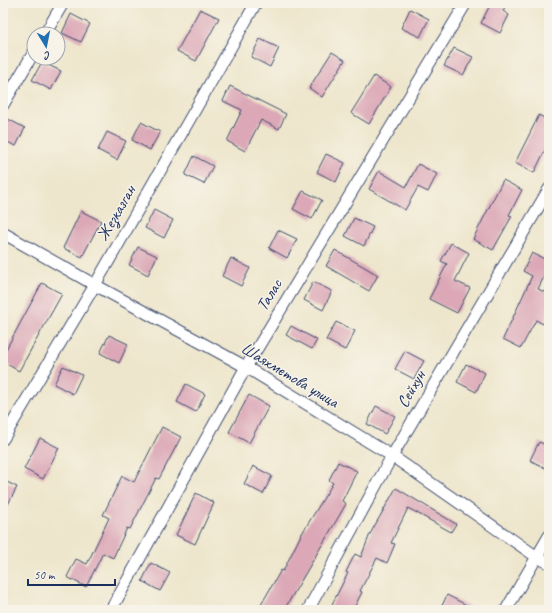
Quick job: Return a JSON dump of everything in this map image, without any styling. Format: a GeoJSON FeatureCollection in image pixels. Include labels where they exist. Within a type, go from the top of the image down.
{"type":"FeatureCollection","features":[{"type":"Feature","properties":{"kind":"street"},"geometry":{"type":"LineString","coordinates":[[50,26],[63,3]]}},
{"type":"Feature","properties":{"kind":"street","name":"Жезказган"},"geometry":{"type":"LineString","coordinates":[[3,439],[95,285],[256,3]]}},
{"type":"Feature","properties":{"kind":"street","name":"Талас"},"geometry":{"type":"LineString","coordinates":[[111,610],[246,367],[466,3]]}},
{"type":"Feature","properties":{"kind":"street"},"geometry":{"type":"LineString","coordinates":[[3,105],[26,66]]}},
{"type":"Feature","properties":{"kind":"street","name":"Сейхун"},"geometry":{"type":"LineString","coordinates":[[308,610],[392,456],[549,189]]}},
{"type":"Feature","properties":{"kind":"street","name":"Шаяхметова улица"},"geometry":{"type":"LineString","coordinates":[[3,233],[246,367],[392,456],[537,557],[549,563]]}},
{"type":"Feature","properties":{"kind":"street"},"geometry":{"type":"LineString","coordinates":[[506,610],[549,536]]}},
{"type":"Feature","properties":{"kind":"building"},"geometry":{"type":"Polygon","coordinates":[[[491,3],[507,3],[503,11],[509,15],[500,33],[481,23],[491,3]]]}},
{"type":"Feature","properties":{"kind":"building"},"geometry":{"type":"Polygon","coordinates":[[[200,9],[219,18],[196,61],[177,51],[200,9]]]}},
{"type":"Feature","properties":{"kind":"building"},"geometry":{"type":"Polygon","coordinates":[[[410,9],[429,19],[420,37],[401,28],[410,9]]]}},
{"type":"Feature","properties":{"kind":"building"},"geometry":{"type":"Polygon","coordinates":[[[71,14],[90,24],[81,42],[66,35],[65,26],[71,14]]]}},
{"type":"Feature","properties":{"kind":"building"},"geometry":{"type":"Polygon","coordinates":[[[260,39],[279,48],[270,67],[251,57],[260,39]]]}},
{"type":"Feature","properties":{"kind":"building"},"geometry":{"type":"Polygon","coordinates":[[[454,48],[473,57],[463,75],[444,66],[454,48]]]}},
{"type":"Feature","properties":{"kind":"building"},"geometry":{"type":"Polygon","coordinates":[[[332,52],[345,60],[322,97],[309,88],[332,52]]]}},
{"type":"Feature","properties":{"kind":"building"},"geometry":{"type":"Polygon","coordinates":[[[40,66],[50,66],[61,71],[51,90],[32,80],[40,66]]]}},
{"type":"Feature","properties":{"kind":"building"},"geometry":{"type":"Polygon","coordinates":[[[374,76],[391,87],[369,124],[351,113],[374,76]]]}},
{"type":"Feature","properties":{"kind":"building"},"geometry":{"type":"Polygon","coordinates":[[[230,86],[286,114],[279,129],[261,120],[245,151],[227,141],[242,110],[223,101],[230,86]]]}},
{"type":"Feature","properties":{"kind":"building"},"geometry":{"type":"Polygon","coordinates":[[[539,115],[549,121],[549,142],[534,173],[515,163],[539,115]]]}},
{"type":"Feature","properties":{"kind":"building"},"geometry":{"type":"Polygon","coordinates":[[[6,118],[25,128],[16,146],[3,140],[3,124],[6,118]]]}},
{"type":"Feature","properties":{"kind":"building"},"geometry":{"type":"Polygon","coordinates":[[[141,122],[160,132],[150,150],[132,140],[141,122]]]}},
{"type":"Feature","properties":{"kind":"building"},"geometry":{"type":"Polygon","coordinates":[[[107,132],[126,141],[117,160],[98,150],[107,132]]]}},
{"type":"Feature","properties":{"kind":"building"},"geometry":{"type":"Polygon","coordinates":[[[326,154],[345,163],[336,182],[317,172],[326,154]]]}},
{"type":"Feature","properties":{"kind":"building"},"geometry":{"type":"Polygon","coordinates":[[[194,156],[213,166],[204,184],[185,175],[194,156]]]}},
{"type":"Feature","properties":{"kind":"building"},"geometry":{"type":"Polygon","coordinates":[[[418,164],[437,174],[428,192],[418,187],[405,210],[369,189],[379,171],[406,187],[418,164]]]}},
{"type":"Feature","properties":{"kind":"building"},"geometry":{"type":"Polygon","coordinates":[[[503,180],[522,190],[509,215],[512,216],[493,250],[473,239],[503,180]]]}},
{"type":"Feature","properties":{"kind":"building"},"geometry":{"type":"Polygon","coordinates":[[[303,191],[322,200],[312,219],[293,209],[303,191]]]}},
{"type":"Feature","properties":{"kind":"building"},"geometry":{"type":"Polygon","coordinates":[[[154,210],[173,220],[164,238],[145,228],[154,210]]]}},
{"type":"Feature","properties":{"kind":"building"},"geometry":{"type":"Polygon","coordinates":[[[81,211],[101,221],[82,257],[63,248],[81,211]]]}},
{"type":"Feature","properties":{"kind":"building"},"geometry":{"type":"Polygon","coordinates":[[[354,218],[373,227],[364,246],[345,236],[354,218]]]}},
{"type":"Feature","properties":{"kind":"building"},"geometry":{"type":"Polygon","coordinates":[[[278,230],[297,239],[287,258],[269,248],[278,230]]]}},
{"type":"Feature","properties":{"kind":"building"},"geometry":{"type":"Polygon","coordinates":[[[451,243],[469,253],[455,281],[470,288],[457,313],[429,299],[447,264],[441,261],[451,243]]]}},
{"type":"Feature","properties":{"kind":"building"},"geometry":{"type":"Polygon","coordinates":[[[138,247],[157,256],[148,275],[129,265],[138,247]]]}},
{"type":"Feature","properties":{"kind":"building"},"geometry":{"type":"Polygon","coordinates":[[[335,250],[378,275],[369,291],[326,266],[335,250]]]}},
{"type":"Feature","properties":{"kind":"building"},"geometry":{"type":"Polygon","coordinates":[[[532,253],[549,261],[549,266],[538,289],[549,294],[549,312],[543,324],[536,320],[521,348],[503,339],[532,276],[523,271],[532,253]]]}},
{"type":"Feature","properties":{"kind":"building"},"geometry":{"type":"Polygon","coordinates":[[[231,258],[250,268],[241,286],[222,276],[231,258]]]}},
{"type":"Feature","properties":{"kind":"building"},"geometry":{"type":"Polygon","coordinates":[[[313,282],[332,291],[323,310],[304,300],[313,282]]]}},
{"type":"Feature","properties":{"kind":"building"},"geometry":{"type":"Polygon","coordinates":[[[42,283],[62,294],[19,371],[3,362],[3,355],[42,283]]]}},
{"type":"Feature","properties":{"kind":"building"},"geometry":{"type":"Polygon","coordinates":[[[336,322],[355,331],[345,350],[326,340],[336,322]]]}},
{"type":"Feature","properties":{"kind":"building"},"geometry":{"type":"Polygon","coordinates":[[[291,326],[317,340],[312,349],[286,335],[291,326]]]}},
{"type":"Feature","properties":{"kind":"building"},"geometry":{"type":"Polygon","coordinates":[[[109,335],[128,344],[119,363],[100,353],[109,335]]]}},
{"type":"Feature","properties":{"kind":"building"},"geometry":{"type":"Polygon","coordinates":[[[405,351],[424,361],[414,379],[395,369],[405,351]]]}},
{"type":"Feature","properties":{"kind":"building"},"geometry":{"type":"Polygon","coordinates":[[[466,364],[485,373],[476,392],[457,382],[466,364]]]}},
{"type":"Feature","properties":{"kind":"building"},"geometry":{"type":"Polygon","coordinates":[[[63,366],[82,375],[73,394],[54,384],[63,366]]]}},
{"type":"Feature","properties":{"kind":"building"},"geometry":{"type":"Polygon","coordinates":[[[186,384],[205,394],[196,412],[177,402],[186,384]]]}},
{"type":"Feature","properties":{"kind":"building"},"geometry":{"type":"Polygon","coordinates":[[[249,395],[269,406],[249,443],[229,432],[249,395]]]}},
{"type":"Feature","properties":{"kind":"building"},"geometry":{"type":"Polygon","coordinates":[[[376,406],[395,416],[385,434],[367,424],[376,406]]]}},
{"type":"Feature","properties":{"kind":"building"},"geometry":{"type":"Polygon","coordinates":[[[162,427],[181,437],[159,479],[156,478],[130,529],[127,528],[113,558],[103,553],[86,587],[67,577],[76,559],[87,564],[109,518],[103,515],[122,476],[134,482],[162,427]]]}},
{"type":"Feature","properties":{"kind":"building"},"geometry":{"type":"Polygon","coordinates":[[[40,438],[59,448],[43,479],[24,469],[40,438]]]}},
{"type":"Feature","properties":{"kind":"building"},"geometry":{"type":"Polygon","coordinates":[[[539,442],[549,446],[549,470],[530,460],[539,442]]]}},
{"type":"Feature","properties":{"kind":"building"},"geometry":{"type":"Polygon","coordinates":[[[338,462],[357,471],[342,501],[346,504],[284,610],[258,610],[281,570],[283,571],[301,535],[333,483],[329,480],[338,462]]]}},
{"type":"Feature","properties":{"kind":"building"},"geometry":{"type":"Polygon","coordinates":[[[253,466],[272,476],[263,494],[244,484],[253,466]]]}},
{"type":"Feature","properties":{"kind":"building"},"geometry":{"type":"Polygon","coordinates":[[[3,480],[17,487],[3,514],[3,480]]]}},
{"type":"Feature","properties":{"kind":"building"},"geometry":{"type":"Polygon","coordinates":[[[396,488],[456,524],[451,532],[408,508],[391,543],[395,544],[387,563],[377,558],[360,591],[362,592],[353,610],[329,610],[348,573],[346,572],[355,554],[361,557],[370,534],[396,488]]]}},
{"type":"Feature","properties":{"kind":"building"},"geometry":{"type":"Polygon","coordinates":[[[196,493],[214,503],[195,544],[176,535],[196,493]]]}},
{"type":"Feature","properties":{"kind":"building"},"geometry":{"type":"Polygon","coordinates":[[[151,563],[170,573],[160,591],[142,581],[151,563]]]}},
{"type":"Feature","properties":{"kind":"building"},"geometry":{"type":"Polygon","coordinates":[[[447,595],[476,610],[440,610],[447,595]]]}}]}
